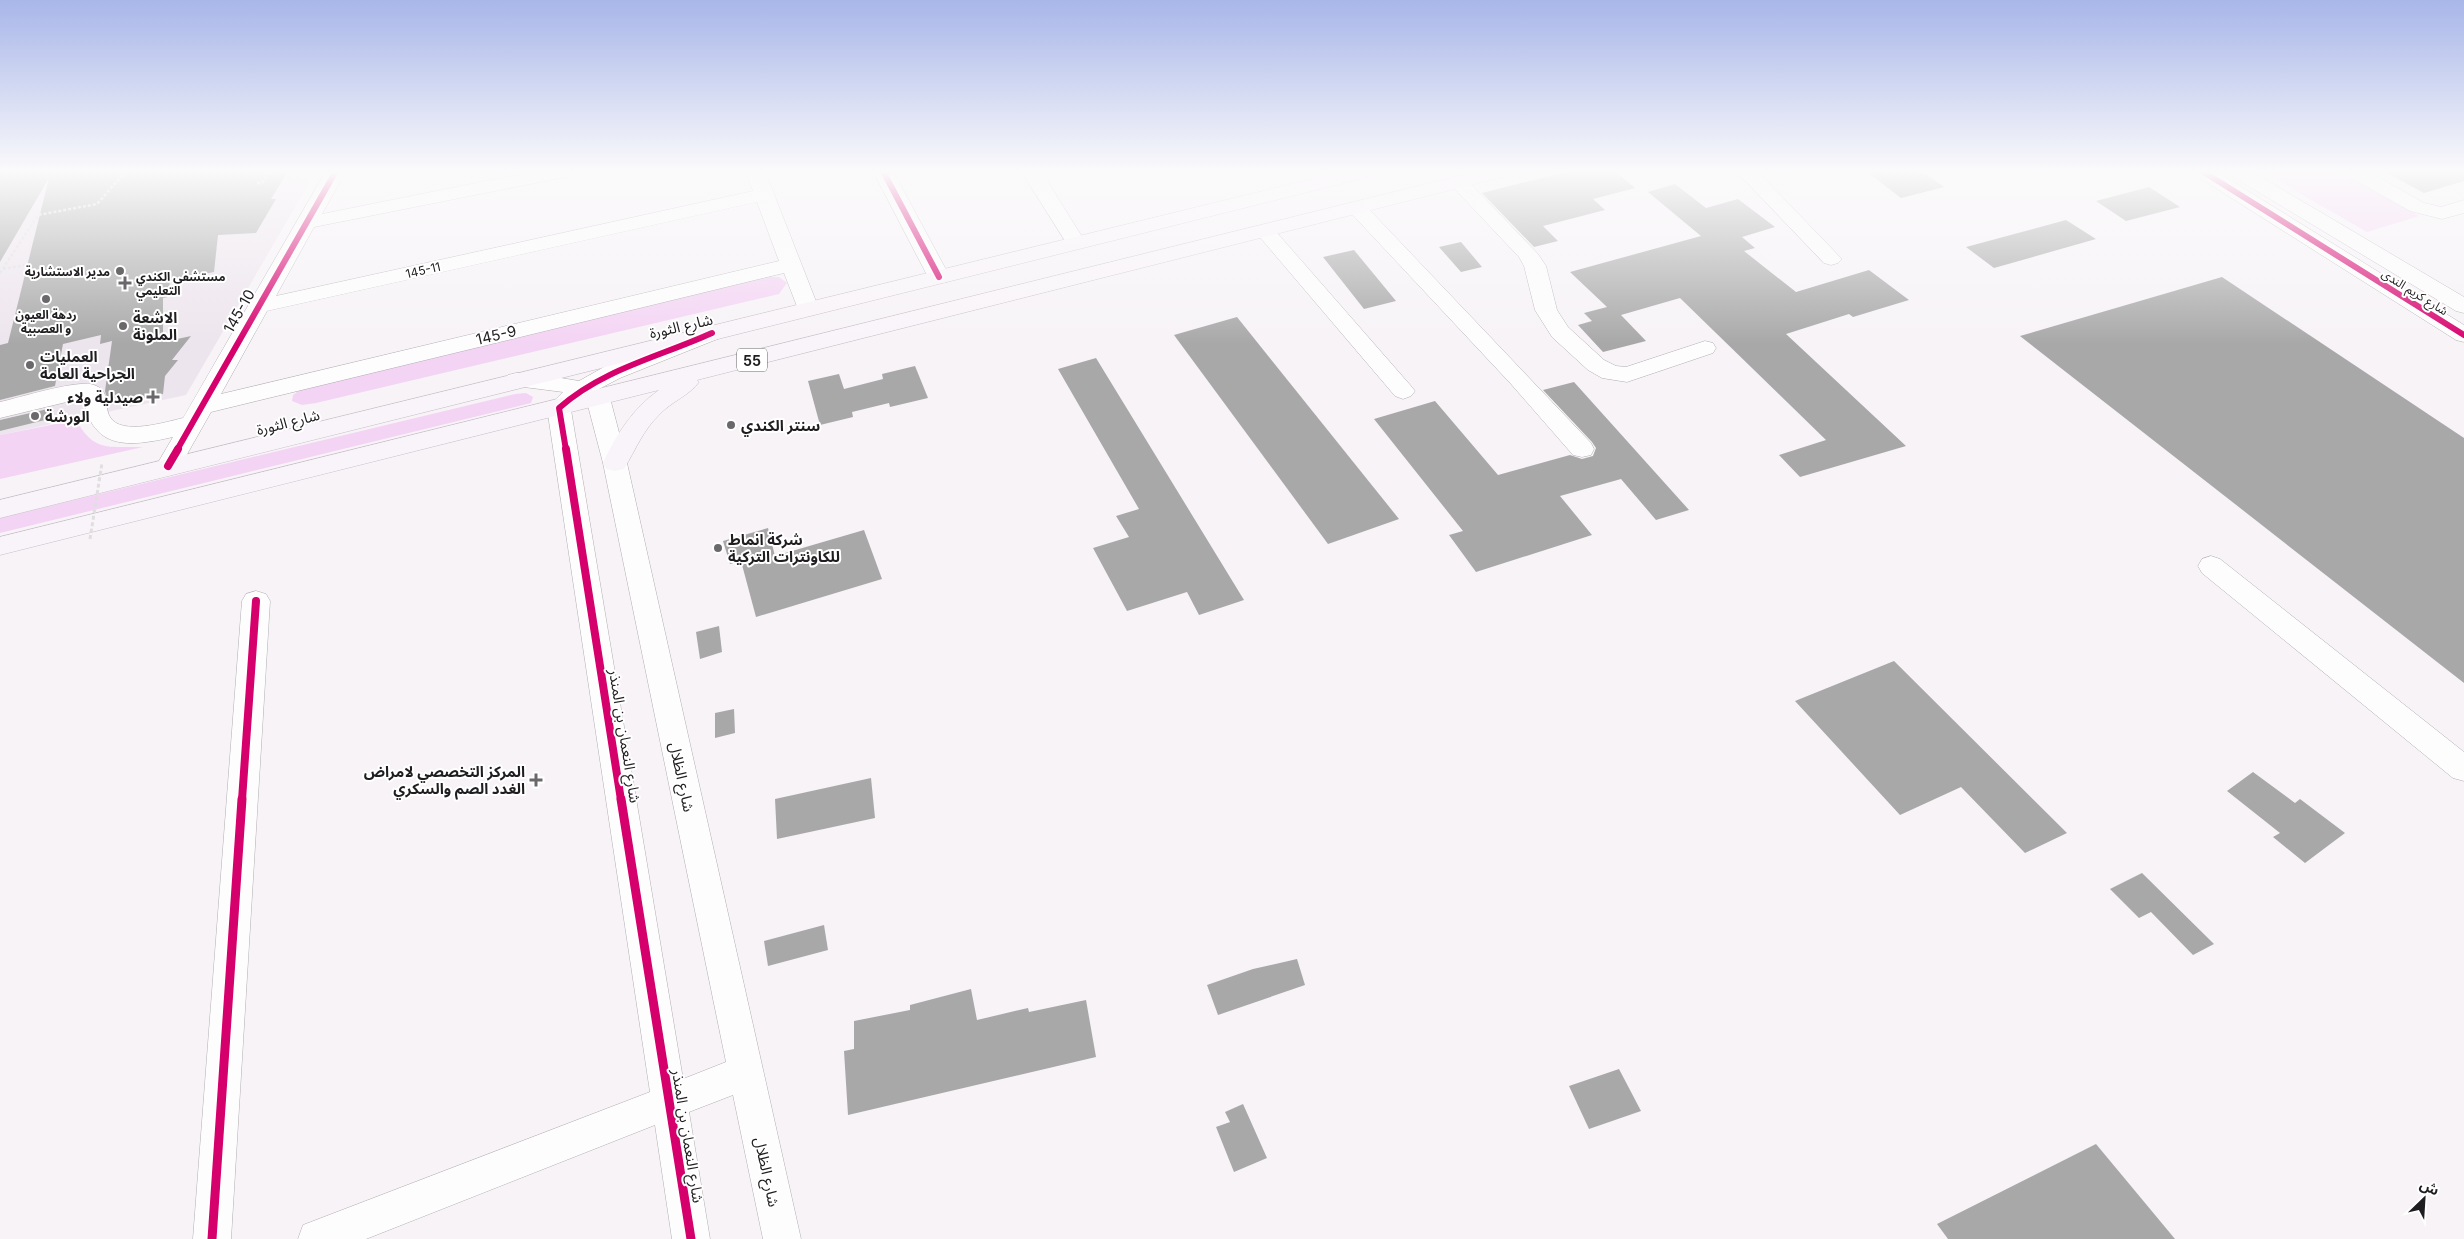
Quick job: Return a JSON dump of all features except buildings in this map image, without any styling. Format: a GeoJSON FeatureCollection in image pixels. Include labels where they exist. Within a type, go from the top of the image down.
{"type":"FeatureCollection","features":[{"type":"Feature","properties":{"kind":"main road","name":"شارع الثورة"},"geometry":{"type":"LineString","coordinates":[[0,509],[1134,229]]}},
{"type":"Feature","properties":{"kind":"main road","name":"55"},"geometry":{"type":"LineString","coordinates":[[0,546],[579,398],[707,371],[1274,229]]}},
{"type":"Feature","properties":{"kind":"main road"},"geometry":{"type":"LineString","coordinates":[[615,463],[627,436],[647,411],[675,389],[707,371]]}},
{"type":"Feature","properties":{"kind":"street","name":"145-10"},"geometry":{"type":"LineString","coordinates":[[168,466],[303,229]]}},
{"type":"Feature","properties":{"kind":"street","name":"145-11"},"geometry":{"type":"LineString","coordinates":[[257,307],[608,229]]}},
{"type":"Feature","properties":{"kind":"street"},"geometry":{"type":"LineString","coordinates":[[777,229],[808,310]]}},
{"type":"Feature","properties":{"kind":"street"},"geometry":{"type":"LineString","coordinates":[[914,229],[939,277]]}},
{"type":"Feature","properties":{"kind":"street"},"geometry":{"type":"LineString","coordinates":[[1067,229],[1076,243]]}},
{"type":"Feature","properties":{"kind":"street"},"geometry":{"type":"LineString","coordinates":[[1376,229],[1519,379],[1582,449]]}},
{"type":"Feature","properties":{"kind":"street"},"geometry":{"type":"LineString","coordinates":[[1504,229],[1528,254],[1535,266],[1546,310],[1560,332],[1596,365],[1610,373],[1627,375],[1705,348]]}},
{"type":"Feature","properties":{"kind":"street"},"geometry":{"type":"LineString","coordinates":[[1801,229],[1830,259]]}},
{"type":"Feature","properties":{"kind":"street","name":"شارع كريم الندى"},"geometry":{"type":"LineString","coordinates":[[2294,229],[2464,335]]}},
{"type":"Feature","properties":{"kind":"street","name":"شارع كريم الندى"},"geometry":{"type":"LineString","coordinates":[[2334,229],[2464,306]]}},
{"type":"Feature","properties":{"kind":"street"},"geometry":{"type":"LineString","coordinates":[[1265,231],[1403,391]]}},
{"type":"Feature","properties":{"kind":"street","name":"145-9"},"geometry":{"type":"LineString","coordinates":[[0,410],[85,390],[94,394],[98,416],[103,424],[122,433],[137,436],[197,415],[791,265]]}},
{"type":"Feature","properties":{"kind":"street"},"geometry":{"type":"LineString","coordinates":[[516,380],[553,381],[579,398],[612,371],[684,347],[712,333]]}},
{"type":"Feature","properties":{"kind":"street","name":"شارع الظلال"},"geometry":{"type":"LineString","coordinates":[[579,398],[615,463],[782,1239]]}},
{"type":"Feature","properties":{"kind":"street","name":"شارع النعمان بن المنذر"},"geometry":{"type":"LineString","coordinates":[[579,398],[668,1101],[691,1239]]}},
{"type":"Feature","properties":{"kind":"street"},"geometry":{"type":"LineString","coordinates":[[2211,566],[2464,769]]}},
{"type":"Feature","properties":{"kind":"street"},"geometry":{"type":"LineString","coordinates":[[212,1239],[256,601]]}},
{"type":"Feature","properties":{"kind":"street"},"geometry":{"type":"LineString","coordinates":[[317,1239],[746,1072]]}},
{"type":"Feature","properties":{"kind":"path"},"geometry":{"type":"LineString","coordinates":[[0,273],[29,229]]}},
{"type":"Feature","properties":{"kind":"path"},"geometry":{"type":"LineString","coordinates":[[3,269],[32,264]]}},
{"type":"Feature","properties":{"kind":"path"},"geometry":{"type":"LineString","coordinates":[[90,539],[102,463]]}},
{"type":"Feature","properties":{"kind":"shaded area","name":"مستشفى الكندي التعليمي"},"geometry":{"type":"Polygon","coordinates":[[[0,229],[282,229],[186,395],[0,435],[0,229]]]}},
{"type":"Feature","properties":{"kind":"shaded area"},"geometry":{"type":"Polygon","coordinates":[[[2361,229],[2377,229],[2367,232],[2361,229]]]}},
{"type":"Feature","properties":{"kind":"shaded area"},"geometry":{"type":"Polygon","coordinates":[[[770,277],[779,277],[787,283],[779,294],[316,403],[302,405],[292,401],[293,395],[305,386],[770,277]]]}},
{"type":"Feature","properties":{"kind":"shaded area"},"geometry":{"type":"Polygon","coordinates":[[[526,393],[533,397],[531,403],[0,533],[0,518],[515,394],[526,393]]]}},
{"type":"Feature","properties":{"kind":"shaded area"},"geometry":{"type":"Polygon","coordinates":[[[76,420],[83,431],[96,443],[111,447],[143,447],[0,479],[0,435],[76,420]]]}},
{"type":"Feature","properties":{"kind":"cycle path"},"geometry":{"type":"LineString","coordinates":[[168,466],[303,229]]}},
{"type":"Feature","properties":{"kind":"cycle path"},"geometry":{"type":"LineString","coordinates":[[914,229],[939,277]]}},
{"type":"Feature","properties":{"kind":"cycle path"},"geometry":{"type":"LineString","coordinates":[[2294,229],[2464,335]]}},
{"type":"Feature","properties":{"kind":"cycle path"},"geometry":{"type":"LineString","coordinates":[[691,1239],[559,408],[593,382],[632,364],[712,333]]}},
{"type":"Feature","properties":{"kind":"cycle path"},"geometry":{"type":"LineString","coordinates":[[212,1239],[256,601]]}},
{"type":"Feature","properties":{"kind":"place","name":"مدير الاستشارية"},"geometry":{"type":"Point","coordinates":[120,271]}},
{"type":"Feature","properties":{"kind":"place","name":"مستشفى الكندي التعليمي"},"geometry":{"type":"Point","coordinates":[125,283]}},
{"type":"Feature","properties":{"kind":"place","name":"ردهة العيون و العصبية"},"geometry":{"type":"Point","coordinates":[46,299]}},
{"type":"Feature","properties":{"kind":"place","name":"الاشعة الملونة"},"geometry":{"type":"Point","coordinates":[123,326]}},
{"type":"Feature","properties":{"kind":"place","name":"العمليات الجراحية العامة"},"geometry":{"type":"Point","coordinates":[30,365]}},
{"type":"Feature","properties":{"kind":"place","name":"صيدلية ولاء"},"geometry":{"type":"Point","coordinates":[153,397]}},
{"type":"Feature","properties":{"kind":"place","name":"الورشة"},"geometry":{"type":"Point","coordinates":[35,416]}},
{"type":"Feature","properties":{"kind":"place","name":"سنتر الكندي"},"geometry":{"type":"Point","coordinates":[731,425]}},
{"type":"Feature","properties":{"kind":"place","name":"شركة انماط للكاونترات التركية"},"geometry":{"type":"Point","coordinates":[718,548]}},
{"type":"Feature","properties":{"kind":"place","name":"المركز التخصصي لامراض الغدد الصم والسكري"},"geometry":{"type":"Point","coordinates":[536,780]}}]}
